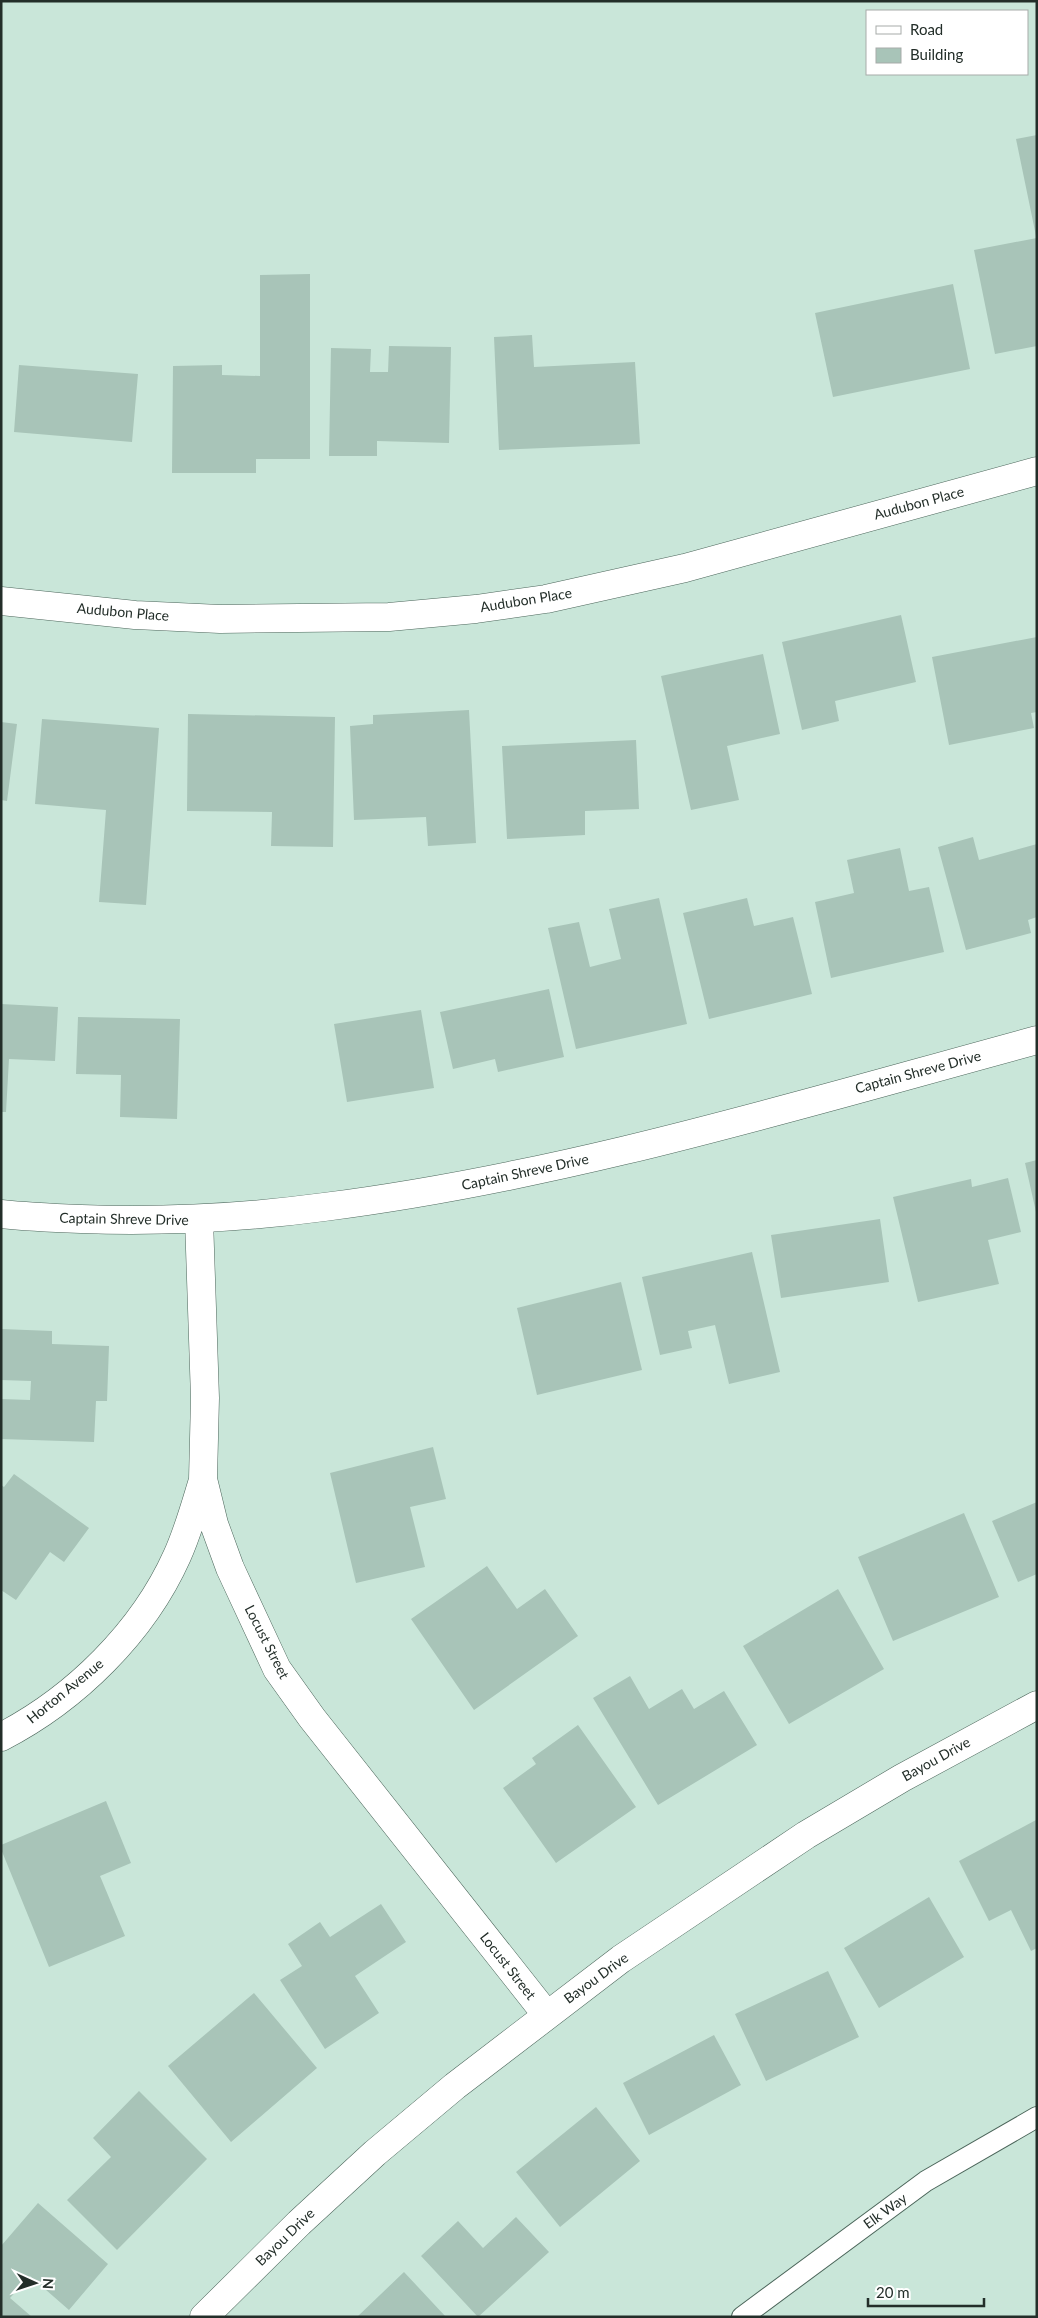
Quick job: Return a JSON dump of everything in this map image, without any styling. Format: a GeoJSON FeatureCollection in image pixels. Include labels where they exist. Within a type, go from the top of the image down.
{"type":"FeatureCollection","features":[{"type":"Feature","properties":{"kind":"street","name":"Audubon Place"},"geometry":{"type":"LineString","coordinates":[[1,601],[135,615],[220,619],[389,617],[476,609],[546,599],[685,568],[1037,471]]}},
{"type":"Feature","properties":{"kind":"street","name":"Captain Shreve Drive"},"geometry":{"type":"LineString","coordinates":[[1,1214],[108,1220],[248,1217],[348,1204],[482,1183],[668,1140],[1037,1040]]}},
{"type":"Feature","properties":{"kind":"street","name":"Locust Street"},"geometry":{"type":"LineString","coordinates":[[199,1219],[205,1398],[203,1479],[214,1524],[230,1568],[277,1669],[312,1718],[546,2014]]}},
{"type":"Feature","properties":{"kind":"street","name":"Horton Avenue"},"geometry":{"type":"LineString","coordinates":[[1,1737],[48,1708],[79,1683],[110,1655],[138,1620],[159,1590],[176,1557],[190,1523],[203,1479]]}},
{"type":"Feature","properties":{"kind":"street","name":"Bayou Drive"},"geometry":{"type":"LineString","coordinates":[[204,2317],[299,2223],[375,2153],[546,2014],[621,1959],[806,1835],[902,1778],[1037,1705]]}},
{"type":"Feature","properties":{"kind":"lane","name":"Elk Way"},"geometry":{"type":"LineString","coordinates":[[742,2317],[926,2181],[1037,2117]]}},
{"type":"Feature","properties":{"kind":"building"},"geometry":{"type":"Polygon","coordinates":[[[1037,135],[1037,235],[1036,236],[1016,139],[1037,135]]]}},
{"type":"Feature","properties":{"kind":"building"},"geometry":{"type":"Polygon","coordinates":[[[1037,238],[1037,346],[995,354],[974,250],[1037,238]]]}},
{"type":"Feature","properties":{"kind":"building"},"geometry":{"type":"Polygon","coordinates":[[[310,274],[310,459],[256,459],[256,473],[172,473],[173,366],[222,365],[222,375],[260,376],[260,275],[310,274]]]}},
{"type":"Feature","properties":{"kind":"building"},"geometry":{"type":"Polygon","coordinates":[[[953,284],[970,369],[833,397],[815,313],[953,284]]]}},
{"type":"Feature","properties":{"kind":"building"},"geometry":{"type":"Polygon","coordinates":[[[532,335],[534,367],[635,362],[640,444],[499,450],[494,337],[532,335]]]}},
{"type":"Feature","properties":{"kind":"building"},"geometry":{"type":"Polygon","coordinates":[[[389,346],[451,347],[449,443],[377,441],[377,456],[329,456],[331,348],[371,349],[370,372],[388,372],[389,346]]]}},
{"type":"Feature","properties":{"kind":"building"},"geometry":{"type":"Polygon","coordinates":[[[19,365],[138,374],[132,442],[14,432],[19,365]]]}},
{"type":"Feature","properties":{"kind":"building"},"geometry":{"type":"Polygon","coordinates":[[[901,615],[916,682],[835,701],[839,721],[802,730],[782,642],[901,615]]]}},
{"type":"Feature","properties":{"kind":"building"},"geometry":{"type":"Polygon","coordinates":[[[1037,637],[1037,712],[1031,713],[1034,728],[949,745],[932,657],[1037,637]]]}},
{"type":"Feature","properties":{"kind":"building"},"geometry":{"type":"Polygon","coordinates":[[[763,654],[780,734],[727,746],[739,800],[691,810],[661,676],[763,654]]]}},
{"type":"Feature","properties":{"kind":"building"},"geometry":{"type":"Polygon","coordinates":[[[469,710],[476,843],[428,846],[426,817],[354,820],[350,726],[373,724],[373,715],[469,710]]]}},
{"type":"Feature","properties":{"kind":"building"},"geometry":{"type":"Polygon","coordinates":[[[188,714],[335,717],[333,847],[271,846],[272,812],[187,811],[188,714]]]}},
{"type":"Feature","properties":{"kind":"building"},"geometry":{"type":"Polygon","coordinates":[[[42,719],[159,728],[146,905],[99,902],[106,810],[35,804],[42,719]]]}},
{"type":"Feature","properties":{"kind":"building"},"geometry":{"type":"Polygon","coordinates":[[[1,722],[17,724],[7,801],[1,800],[1,722]]]}},
{"type":"Feature","properties":{"kind":"building"},"geometry":{"type":"Polygon","coordinates":[[[636,740],[639,809],[585,811],[585,835],[507,839],[502,746],[636,740]]]}},
{"type":"Feature","properties":{"kind":"building"},"geometry":{"type":"Polygon","coordinates":[[[973,837],[979,860],[1037,844],[1037,917],[1028,920],[1031,933],[966,950],[938,847],[973,837]]]}},
{"type":"Feature","properties":{"kind":"building"},"geometry":{"type":"Polygon","coordinates":[[[900,848],[909,891],[929,887],[944,952],[831,978],[815,902],[854,893],[847,860],[900,848]]]}},
{"type":"Feature","properties":{"kind":"building"},"geometry":{"type":"Polygon","coordinates":[[[659,898],[687,1024],[576,1049],[548,928],[579,922],[590,967],[621,959],[609,909],[659,898]]]}},
{"type":"Feature","properties":{"kind":"building"},"geometry":{"type":"Polygon","coordinates":[[[747,898],[754,926],[793,917],[812,994],[709,1019],[683,913],[747,898]]]}},
{"type":"Feature","properties":{"kind":"building"},"geometry":{"type":"Polygon","coordinates":[[[549,989],[564,1057],[498,1072],[495,1059],[453,1069],[440,1012],[549,989]]]}},
{"type":"Feature","properties":{"kind":"building"},"geometry":{"type":"Polygon","coordinates":[[[1,1004],[58,1007],[55,1061],[9,1059],[6,1112],[1,1112],[1,1004]]]}},
{"type":"Feature","properties":{"kind":"building"},"geometry":{"type":"Polygon","coordinates":[[[421,1010],[434,1088],[347,1102],[334,1024],[421,1010]]]}},
{"type":"Feature","properties":{"kind":"building"},"geometry":{"type":"Polygon","coordinates":[[[78,1017],[180,1019],[177,1119],[120,1117],[121,1075],[76,1074],[78,1017]]]}},
{"type":"Feature","properties":{"kind":"building"},"geometry":{"type":"Polygon","coordinates":[[[1037,1160],[1037,1212],[1036,1212],[1025,1163],[1037,1160]]]}},
{"type":"Feature","properties":{"kind":"building"},"geometry":{"type":"Polygon","coordinates":[[[1008,1178],[1021,1232],[988,1240],[999,1284],[918,1302],[893,1197],[971,1179],[972,1187],[1008,1178]]]}},
{"type":"Feature","properties":{"kind":"building"},"geometry":{"type":"Polygon","coordinates":[[[880,1219],[889,1282],[781,1298],[771,1235],[880,1219]]]}},
{"type":"Feature","properties":{"kind":"building"},"geometry":{"type":"Polygon","coordinates":[[[752,1252],[780,1372],[729,1384],[715,1325],[688,1331],[692,1348],[660,1355],[642,1277],[752,1252]]]}},
{"type":"Feature","properties":{"kind":"building"},"geometry":{"type":"Polygon","coordinates":[[[621,1282],[642,1370],[537,1395],[517,1308],[621,1282]]]}},
{"type":"Feature","properties":{"kind":"building"},"geometry":{"type":"Polygon","coordinates":[[[1,1329],[52,1331],[52,1344],[109,1346],[107,1401],[96,1401],[94,1442],[1,1439],[1,1399],[30,1400],[31,1381],[1,1380],[1,1329]]]}},
{"type":"Feature","properties":{"kind":"building"},"geometry":{"type":"Polygon","coordinates":[[[433,1447],[446,1499],[410,1507],[425,1567],[356,1583],[330,1473],[433,1447]]]}},
{"type":"Feature","properties":{"kind":"building"},"geometry":{"type":"Polygon","coordinates":[[[14,1474],[89,1528],[64,1562],[50,1552],[16,1600],[1,1590],[1,1485],[4,1487],[14,1474]]]}},
{"type":"Feature","properties":{"kind":"building"},"geometry":{"type":"Polygon","coordinates":[[[1037,1502],[1037,1574],[1018,1582],[992,1521],[1037,1502]]]}},
{"type":"Feature","properties":{"kind":"building"},"geometry":{"type":"Polygon","coordinates":[[[964,1513],[999,1597],[893,1641],[858,1557],[964,1513]]]}},
{"type":"Feature","properties":{"kind":"building"},"geometry":{"type":"Polygon","coordinates":[[[487,1566],[517,1609],[545,1589],[578,1636],[474,1710],[411,1619],[487,1566]]]}},
{"type":"Feature","properties":{"kind":"building"},"geometry":{"type":"Polygon","coordinates":[[[838,1589],[884,1669],[789,1724],[743,1646],[838,1589]]]}},
{"type":"Feature","properties":{"kind":"building"},"geometry":{"type":"Polygon","coordinates":[[[630,1676],[649,1709],[682,1689],[694,1709],[724,1691],[757,1745],[658,1805],[593,1698],[630,1676]]]}},
{"type":"Feature","properties":{"kind":"building"},"geometry":{"type":"Polygon","coordinates":[[[578,1725],[636,1807],[556,1863],[503,1788],[536,1764],[532,1758],[578,1725]]]}},
{"type":"Feature","properties":{"kind":"building"},"geometry":{"type":"Polygon","coordinates":[[[106,1801],[131,1863],[100,1876],[125,1936],[49,1967],[1,1845],[106,1801]]]}},
{"type":"Feature","properties":{"kind":"building"},"geometry":{"type":"Polygon","coordinates":[[[1036,1820],[1037,1948],[1031,1951],[1011,1910],[989,1921],[959,1861],[1036,1820]]]}},
{"type":"Feature","properties":{"kind":"building"},"geometry":{"type":"Polygon","coordinates":[[[929,1897],[964,1957],[879,2008],[844,1948],[929,1897]]]}},
{"type":"Feature","properties":{"kind":"building"},"geometry":{"type":"Polygon","coordinates":[[[381,1904],[406,1942],[355,1976],[379,2013],[325,2049],[280,1980],[302,1966],[288,1944],[320,1922],[330,1937],[381,1904]]]}},
{"type":"Feature","properties":{"kind":"building"},"geometry":{"type":"Polygon","coordinates":[[[828,1971],[859,2037],[766,2081],[735,2014],[828,1971]]]}},
{"type":"Feature","properties":{"kind":"building"},"geometry":{"type":"Polygon","coordinates":[[[254,1993],[317,2068],[231,2142],[168,2066],[254,1993]]]}},
{"type":"Feature","properties":{"kind":"building"},"geometry":{"type":"Polygon","coordinates":[[[714,2035],[741,2085],[649,2135],[623,2083],[714,2035]]]}},
{"type":"Feature","properties":{"kind":"building"},"geometry":{"type":"Polygon","coordinates":[[[139,2091],[207,2159],[117,2250],[67,2200],[111,2157],[93,2138],[139,2091]]]}},
{"type":"Feature","properties":{"kind":"building"},"geometry":{"type":"Polygon","coordinates":[[[596,2107],[640,2161],[560,2227],[516,2172],[596,2107]]]}},
{"type":"Feature","properties":{"kind":"building"},"geometry":{"type":"Polygon","coordinates":[[[38,2203],[108,2264],[69,2310],[30,2276],[10,2298],[32,2317],[1,2317],[1,2246],[38,2203]]]}},
{"type":"Feature","properties":{"kind":"building"},"geometry":{"type":"Polygon","coordinates":[[[516,2217],[549,2252],[478,2317],[421,2256],[458,2221],[483,2248],[516,2217]]]}},
{"type":"Feature","properties":{"kind":"building"},"geometry":{"type":"Polygon","coordinates":[[[404,2272],[446,2317],[357,2317],[404,2272]]]}}]}
